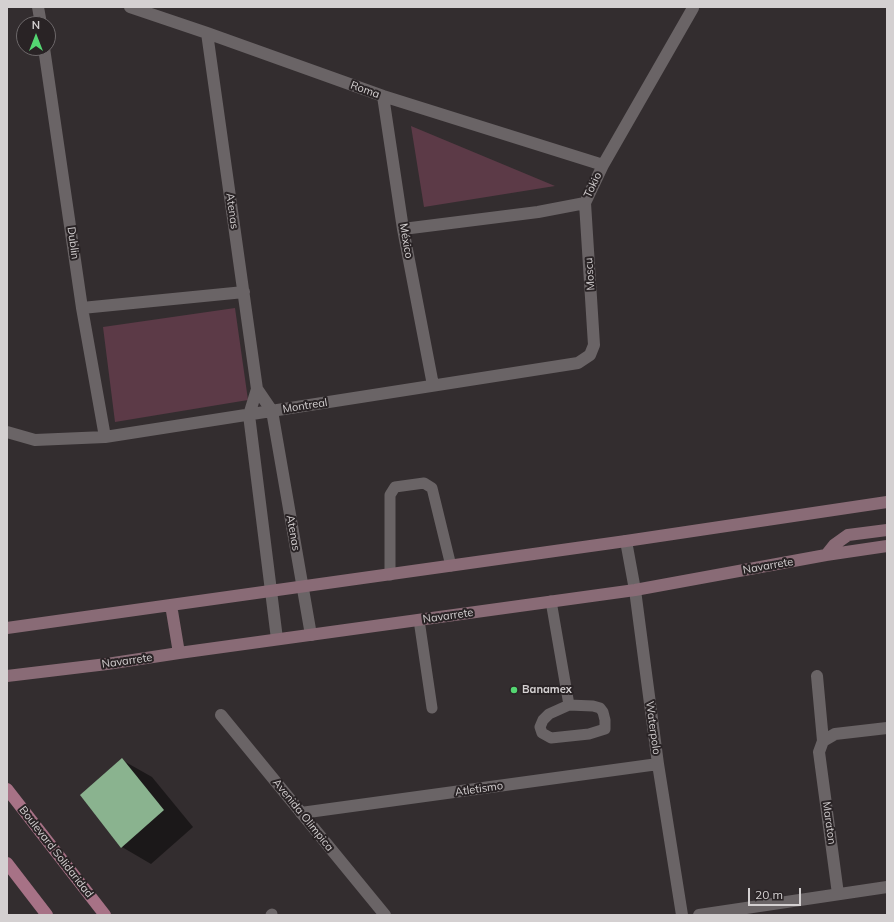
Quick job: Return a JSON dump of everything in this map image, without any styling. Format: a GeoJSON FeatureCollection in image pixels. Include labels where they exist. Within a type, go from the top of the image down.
{"type":"FeatureCollection","features":[{"type":"Feature","properties":{"kind":"main road"},"geometry":{"type":"LineString","coordinates":[[7,628],[271,592],[887,502]]}},
{"type":"Feature","properties":{"kind":"main road"},"geometry":{"type":"LineString","coordinates":[[826,555],[834,545],[848,535],[887,530]]}},
{"type":"Feature","properties":{"kind":"main road","name":"Navarrete"},"geometry":{"type":"LineString","coordinates":[[7,676],[107,664],[276,639],[635,590],[826,555],[887,546]]}},
{"type":"Feature","properties":{"kind":"main road"},"geometry":{"type":"LineString","coordinates":[[171,605],[179,653]]}},
{"type":"Feature","properties":{"kind":"main road","name":"Boulevard Solidaridad"},"geometry":{"type":"LineString","coordinates":[[7,789],[105,915]]}},
{"type":"Feature","properties":{"kind":"main road"},"geometry":{"type":"LineString","coordinates":[[7,863],[47,915]]}},
{"type":"Feature","properties":{"kind":"street","name":"Roma"},"geometry":{"type":"LineString","coordinates":[[130,7],[383,96],[603,165]]}},
{"type":"Feature","properties":{"kind":"street","name":"Tokio"},"geometry":{"type":"LineString","coordinates":[[403,229],[538,212],[585,203],[603,165],[693,8]]}},
{"type":"Feature","properties":{"kind":"street","name":"Atenas"},"geometry":{"type":"LineString","coordinates":[[207,33],[257,388],[249,415],[276,639]]}},
{"type":"Feature","properties":{"kind":"street","name":"Dublin"},"geometry":{"type":"LineString","coordinates":[[45,56],[82,308],[105,437]]}},
{"type":"Feature","properties":{"kind":"street","name":"México"},"geometry":{"type":"LineString","coordinates":[[383,96],[403,229],[433,385]]}},
{"type":"Feature","properties":{"kind":"street","name":"Moscu"},"geometry":{"type":"LineString","coordinates":[[585,203],[594,345]]}},
{"type":"Feature","properties":{"kind":"street"},"geometry":{"type":"LineString","coordinates":[[82,308],[244,292]]}},
{"type":"Feature","properties":{"kind":"street","name":"Montreal"},"geometry":{"type":"LineString","coordinates":[[7,432],[35,440],[105,437],[578,363],[590,355],[594,345]]}},
{"type":"Feature","properties":{"kind":"street","name":"Atenas"},"geometry":{"type":"LineString","coordinates":[[257,388],[272,411],[311,635]]}},
{"type":"Feature","properties":{"kind":"street","name":"Waterpolo"},"geometry":{"type":"LineString","coordinates":[[626,541],[635,590],[658,764],[682,915]]}},
{"type":"Feature","properties":{"kind":"street","name":"Maraton"},"geometry":{"type":"LineString","coordinates":[[818,676],[821,747],[838,894]]}},
{"type":"Feature","properties":{"kind":"street","name":"Avenida Olimpica"},"geometry":{"type":"LineString","coordinates":[[221,715],[385,915]]}},
{"type":"Feature","properties":{"kind":"street"},"geometry":{"type":"LineString","coordinates":[[821,747],[835,734],[887,728]]}},
{"type":"Feature","properties":{"kind":"street","name":"Atletismo"},"geometry":{"type":"LineString","coordinates":[[301,813],[658,764]]}},
{"type":"Feature","properties":{"kind":"street"},"geometry":{"type":"LineString","coordinates":[[699,915],[887,887]]}},
{"type":"Feature","properties":{"kind":"lane"},"geometry":{"type":"LineString","coordinates":[[390,574],[390,495],[395,487],[424,483],[432,488],[451,566]]}},
{"type":"Feature","properties":{"kind":"lane"},"geometry":{"type":"LineString","coordinates":[[551,602],[569,705]]}},
{"type":"Feature","properties":{"kind":"lane"},"geometry":{"type":"LineString","coordinates":[[419,620],[432,708]]}},
{"type":"Feature","properties":{"kind":"lane"},"geometry":{"type":"LineString","coordinates":[[569,705],[593,706],[600,708],[603,712],[605,720],[605,729],[589,734],[551,738],[542,733],[540,727],[543,720],[549,714],[569,705]]}},
{"type":"Feature","properties":{"kind":"shaded area"},"geometry":{"type":"Polygon","coordinates":[[[411,126],[555,186],[424,207],[411,126]]]}},
{"type":"Feature","properties":{"kind":"shaded area"},"geometry":{"type":"Polygon","coordinates":[[[235,308],[248,400],[115,422],[103,327],[235,308]]]}},
{"type":"Feature","properties":{"kind":"building"},"geometry":{"type":"Polygon","coordinates":[[[122,758],[164,810],[121,848],[80,795],[122,758]]]}},
{"type":"Feature","properties":{"kind":"place","name":"Banamex"},"geometry":{"type":"Point","coordinates":[514,690]}}]}
